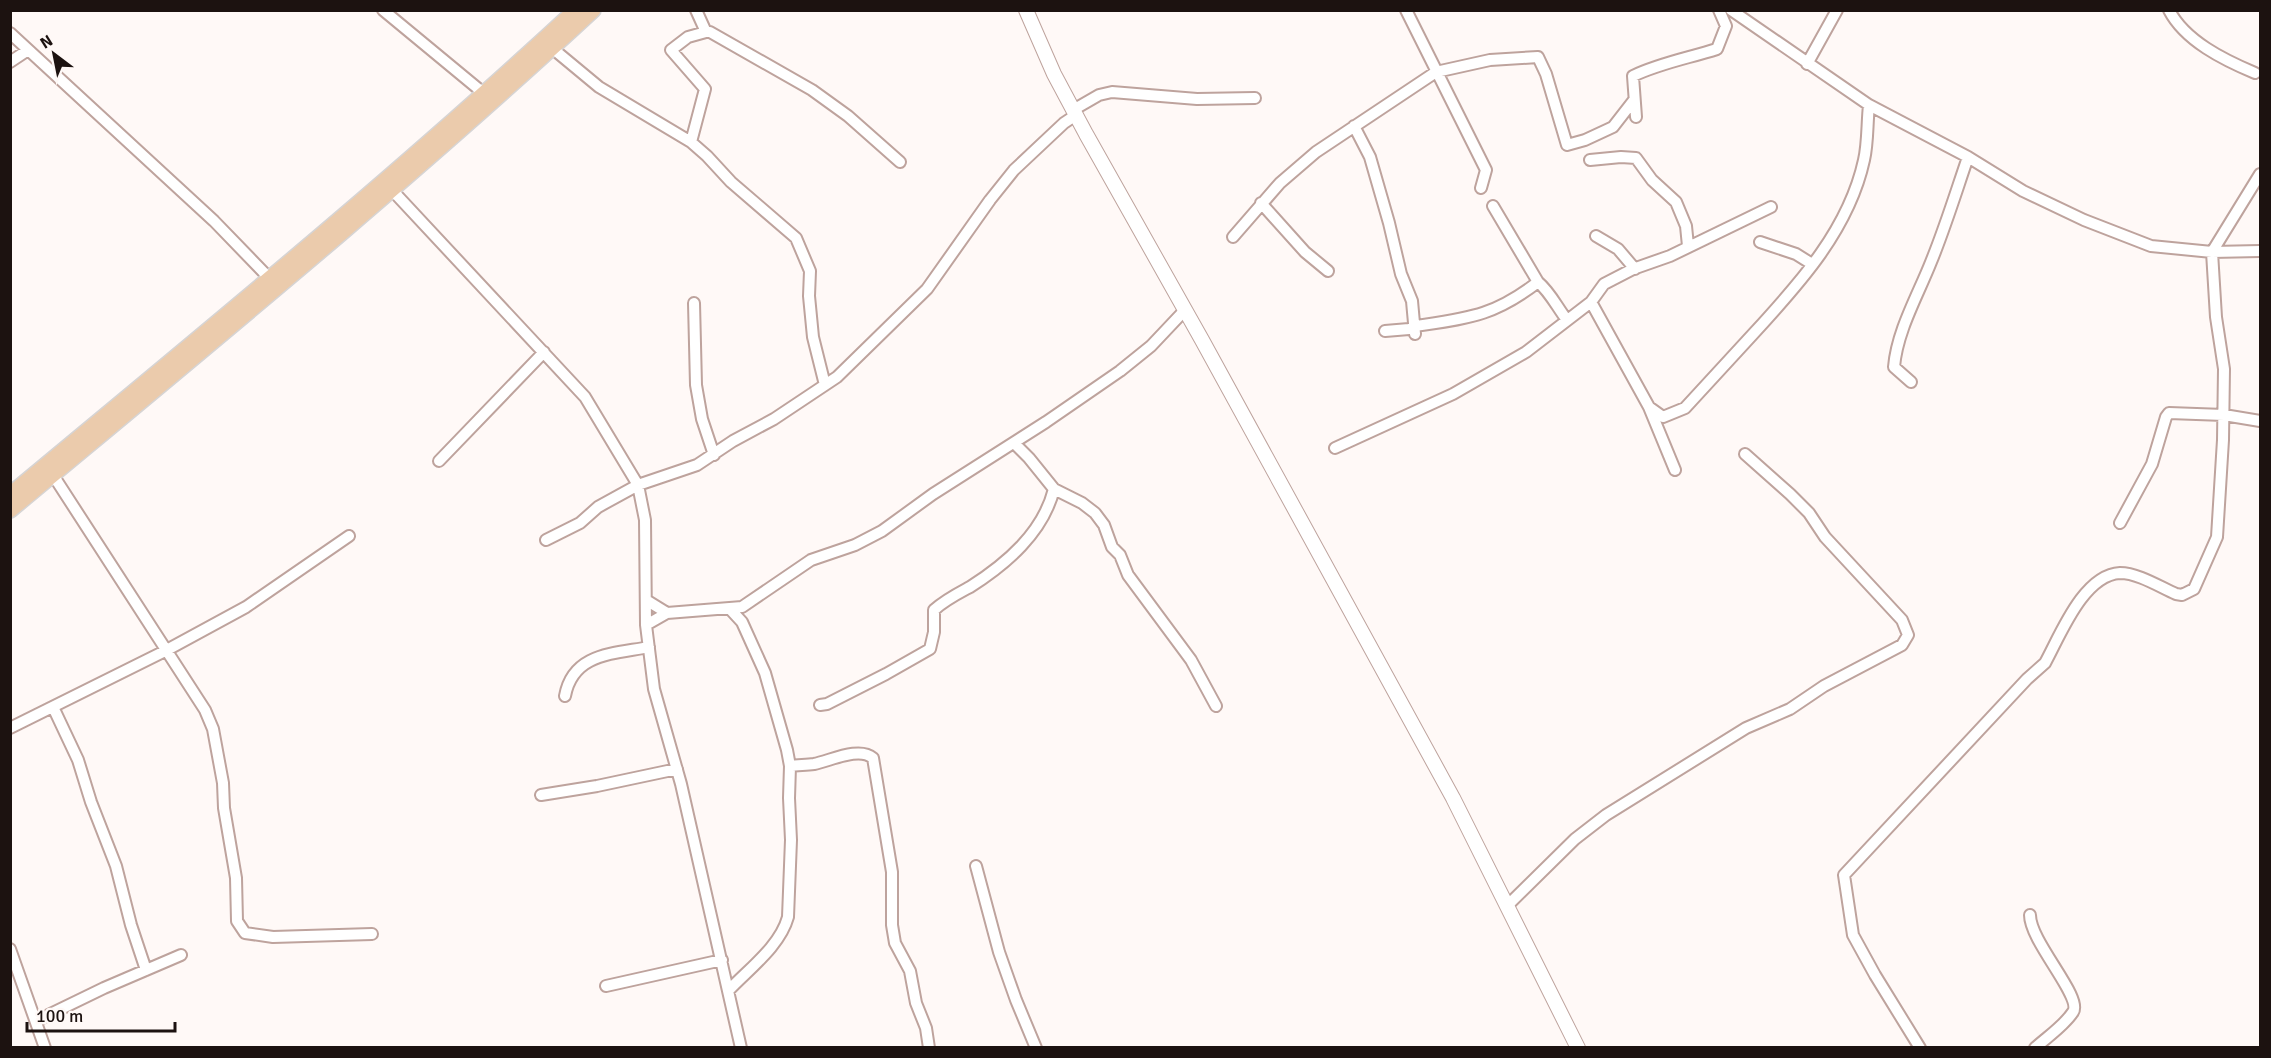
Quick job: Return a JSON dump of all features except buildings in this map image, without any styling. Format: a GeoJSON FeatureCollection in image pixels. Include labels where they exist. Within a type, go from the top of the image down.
{"type":"FeatureCollection","features":[{"type":"Feature","properties":{"kind":"main road"},"geometry":{"type":"LineString","coordinates":[[10,495],[392,190],[489,99],[576,10]]}},
{"type":"Feature","properties":{"kind":"main road"},"geometry":{"type":"LineString","coordinates":[[10,510],[489,99],[552,48],[593,10]]}},
{"type":"Feature","properties":{"kind":"street"},"geometry":{"type":"LineString","coordinates":[[383,10],[489,99]]}},
{"type":"Feature","properties":{"kind":"street"},"geometry":{"type":"LineString","coordinates":[[696,10],[706,32]]}},
{"type":"Feature","properties":{"kind":"street"},"geometry":{"type":"LineString","coordinates":[[1026,10],[1075,112],[1453,798],[1578,1047]]}},
{"type":"Feature","properties":{"kind":"street"},"geometry":{"type":"LineString","coordinates":[[1406,10],[1486,170],[1481,188]]}},
{"type":"Feature","properties":{"kind":"street"},"geometry":{"type":"LineString","coordinates":[[1635,117],[1633,75],[1717,49],[1726,26],[1719,10]]}},
{"type":"Feature","properties":{"kind":"street"},"geometry":{"type":"LineString","coordinates":[[1731,10],[1869,105],[1968,157],[2023,191],[2095,224],[2151,246],[2212,252],[2260,251]]}},
{"type":"Feature","properties":{"kind":"street"},"geometry":{"type":"LineString","coordinates":[[1807,64],[1837,10]]}},
{"type":"Feature","properties":{"kind":"street"},"geometry":{"type":"LineString","coordinates":[[2169,10],[2174,20],[2192,39],[2255,73]]}},
{"type":"Feature","properties":{"kind":"street"},"geometry":{"type":"LineString","coordinates":[[691,142],[705,89],[671,50],[688,37],[710,32],[812,90],[848,116],[900,162]]}},
{"type":"Feature","properties":{"kind":"street"},"geometry":{"type":"LineString","coordinates":[[10,33],[214,221],[274,283]]}},
{"type":"Feature","properties":{"kind":"street"},"geometry":{"type":"LineString","coordinates":[[552,48],[598,87],[691,142],[731,182],[796,238],[810,271],[809,296],[813,337],[825,385]]}},
{"type":"Feature","properties":{"kind":"street"},"geometry":{"type":"LineString","coordinates":[[10,62],[28,50]]}},
{"type":"Feature","properties":{"kind":"street"},"geometry":{"type":"LineString","coordinates":[[1233,237],[1280,183],[1316,152],[1436,72],[1490,60],[1538,57],[1546,74],[1567,145],[1585,140],[1613,127],[1634,100]]}},
{"type":"Feature","properties":{"kind":"street"},"geometry":{"type":"LineString","coordinates":[[546,540],[580,523],[598,507],[638,485],[685,471],[714,455],[837,377],[927,289],[1014,170],[1075,112],[1099,96],[1112,92],[1197,99],[1255,98]]}},
{"type":"Feature","properties":{"kind":"street"},"geometry":{"type":"LineString","coordinates":[[1649,406],[1663,417],[1685,408],[1786,299],[1812,264],[1836,230],[1854,193],[1864,159],[1869,105]]}},
{"type":"Feature","properties":{"kind":"street"},"geometry":{"type":"LineString","coordinates":[[1354,126],[1370,157],[1401,274],[1412,301],[1415,330]]}},
{"type":"Feature","properties":{"kind":"street"},"geometry":{"type":"LineString","coordinates":[[1911,382],[1894,367],[1895,358],[1968,157]]}},
{"type":"Feature","properties":{"kind":"street"},"geometry":{"type":"LineString","coordinates":[[1590,160],[1636,158],[1652,180],[1676,202],[1686,226],[1688,246]]}},
{"type":"Feature","properties":{"kind":"street"},"geometry":{"type":"LineString","coordinates":[[1920,1047],[1853,935],[1844,875],[2027,679],[2038,670],[2083,594],[2105,578],[2121,573],[2135,576],[2176,594],[2182,595],[2194,589],[2217,537],[2224,415],[2224,369],[2216,317],[2212,252],[2260,174]]}},
{"type":"Feature","properties":{"kind":"street"},"geometry":{"type":"LineString","coordinates":[[392,190],[585,397],[638,485],[645,520],[646,625],[654,689],[677,769],[741,1047]]}},
{"type":"Feature","properties":{"kind":"street"},"geometry":{"type":"LineString","coordinates":[[1261,203],[1305,252],[1328,271]]}},
{"type":"Feature","properties":{"kind":"street"},"geometry":{"type":"LineString","coordinates":[[1494,206],[1538,282],[1548,290],[1554,304],[1567,321]]}},
{"type":"Feature","properties":{"kind":"street"},"geometry":{"type":"LineString","coordinates":[[1335,448],[1453,394],[1526,352],[1591,302],[1604,284],[1670,256],[1771,207]]}},
{"type":"Feature","properties":{"kind":"street"},"geometry":{"type":"LineString","coordinates":[[1596,236],[1618,249],[1635,269]]}},
{"type":"Feature","properties":{"kind":"street"},"geometry":{"type":"LineString","coordinates":[[1760,242],[1796,254],[1812,264]]}},
{"type":"Feature","properties":{"kind":"street"},"geometry":{"type":"LineString","coordinates":[[1385,331],[1415,330],[1484,314],[1515,299],[1538,282]]}},
{"type":"Feature","properties":{"kind":"street"},"geometry":{"type":"LineString","coordinates":[[1591,302],[1649,406],[1675,470]]}},
{"type":"Feature","properties":{"kind":"street"},"geometry":{"type":"LineString","coordinates":[[694,303],[696,385],[702,419],[714,455]]}},
{"type":"Feature","properties":{"kind":"street"},"geometry":{"type":"LineString","coordinates":[[646,625],[667,613],[701,609],[730,609],[743,605],[811,560],[855,545],[882,531],[933,494],[1119,371],[1151,346],[1185,309]]}},
{"type":"Feature","properties":{"kind":"street"},"geometry":{"type":"LineString","coordinates":[[439,461],[544,352]]}},
{"type":"Feature","properties":{"kind":"street"},"geometry":{"type":"LineString","coordinates":[[2120,523],[2152,464],[2167,415],[2172,412],[2224,415],[2260,421]]}},
{"type":"Feature","properties":{"kind":"street"},"geometry":{"type":"LineString","coordinates":[[1014,442],[1054,489],[1082,503],[1095,513],[1104,525],[1112,547],[1120,555],[1128,575],[1191,660],[1216,706]]}},
{"type":"Feature","properties":{"kind":"street"},"geometry":{"type":"LineString","coordinates":[[1507,906],[1575,839],[1606,815],[1746,728],[1790,709],[1832,682],[1890,654],[1907,638],[1907,629],[1902,620],[1825,537],[1809,513],[1745,454]]}},
{"type":"Feature","properties":{"kind":"street"},"geometry":{"type":"LineString","coordinates":[[53,475],[205,710],[213,729],[236,878],[237,921],[241,930],[245,933],[273,937],[372,934]]}},
{"type":"Feature","properties":{"kind":"street"},"geometry":{"type":"LineString","coordinates":[[820,705],[886,674],[930,648],[934,632],[934,610],[1013,555],[1037,528],[1054,489]]}},
{"type":"Feature","properties":{"kind":"street"},"geometry":{"type":"LineString","coordinates":[[10,728],[165,651],[246,607],[349,536]]}},
{"type":"Feature","properties":{"kind":"street"},"geometry":{"type":"LineString","coordinates":[[646,600],[667,613]]}},
{"type":"Feature","properties":{"kind":"street"},"geometry":{"type":"LineString","coordinates":[[742,622],[743,605]]}},
{"type":"Feature","properties":{"kind":"street"},"geometry":{"type":"LineString","coordinates":[[729,990],[774,943],[786,925],[791,840],[790,766],[772,694],[742,622],[730,609]]}},
{"type":"Feature","properties":{"kind":"street"},"geometry":{"type":"LineString","coordinates":[[565,696],[572,675],[589,661],[603,655],[649,647]]}},
{"type":"Feature","properties":{"kind":"street"},"geometry":{"type":"LineString","coordinates":[[53,706],[78,760],[91,802],[116,866],[131,925],[146,970]]}},
{"type":"Feature","properties":{"kind":"street"},"geometry":{"type":"LineString","coordinates":[[790,766],[813,764],[856,754],[868,754],[873,758],[892,872],[892,925],[895,943],[909,971],[916,1003],[926,1028],[928,1047]]}},
{"type":"Feature","properties":{"kind":"street"},"geometry":{"type":"LineString","coordinates":[[541,795],[677,769]]}},
{"type":"Feature","properties":{"kind":"street"},"geometry":{"type":"LineString","coordinates":[[976,866],[999,952],[1036,1047]]}},
{"type":"Feature","properties":{"kind":"street"},"geometry":{"type":"LineString","coordinates":[[2030,915],[2037,942],[2075,1003],[2073,1012],[2035,1047]]}},
{"type":"Feature","properties":{"kind":"street"},"geometry":{"type":"LineString","coordinates":[[10,949],[45,1047]]}},
{"type":"Feature","properties":{"kind":"street"},"geometry":{"type":"LineString","coordinates":[[36,1021],[181,956]]}},
{"type":"Feature","properties":{"kind":"street"},"geometry":{"type":"LineString","coordinates":[[606,986],[722,960]]}}]}
